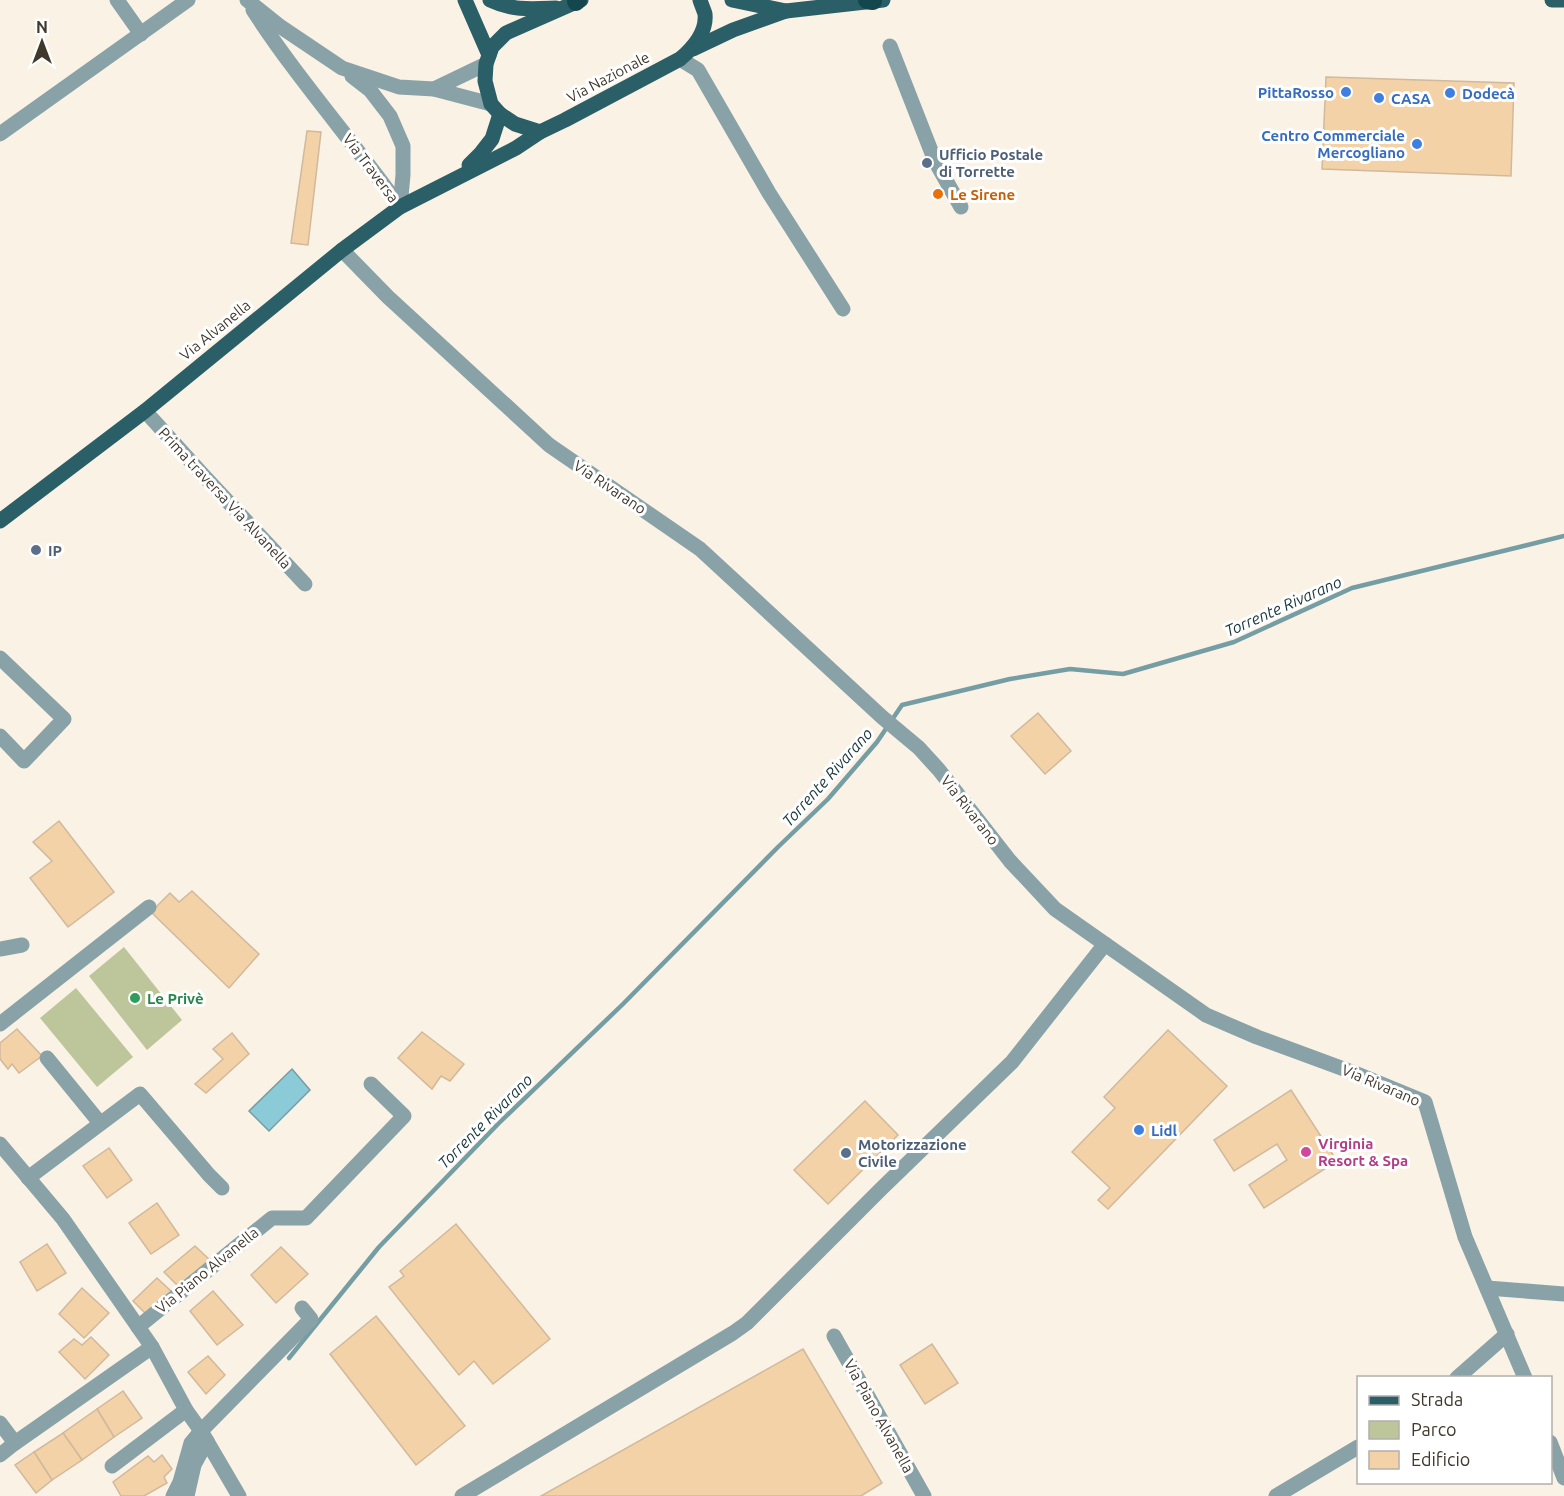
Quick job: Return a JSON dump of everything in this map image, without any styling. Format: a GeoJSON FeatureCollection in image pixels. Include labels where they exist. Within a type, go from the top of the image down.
{"type":"FeatureCollection","features":[{"type":"Feature","properties":{"kind":"main road"},"geometry":{"type":"LineString","coordinates":[[465,0],[488,60]]}},
{"type":"Feature","properties":{"kind":"main road"},"geometry":{"type":"LineString","coordinates":[[490,0],[519,9],[575,2]]}},
{"type":"Feature","properties":{"kind":"main road"},"geometry":{"type":"LineString","coordinates":[[685,55],[702,34],[705,14],[700,0]]}},
{"type":"Feature","properties":{"kind":"main road","name":"Via Nazionale"},"geometry":{"type":"LineString","coordinates":[[732,0],[786,10]]}},
{"type":"Feature","properties":{"kind":"main road","name":"Via Nazionale"},"geometry":{"type":"LineString","coordinates":[[458,176],[516,148],[540,132],[733,30],[786,10],[874,0]]}},
{"type":"Feature","properties":{"kind":"main road"},"geometry":{"type":"LineString","coordinates":[[1552,0],[1564,0]]}},
{"type":"Feature","properties":{"kind":"main road"},"geometry":{"type":"LineString","coordinates":[[458,176],[492,139],[496,109],[485,81],[492,47],[506,33],[575,2]]}},
{"type":"Feature","properties":{"kind":"main road"},"geometry":{"type":"LineString","coordinates":[[496,109],[515,124],[540,132]]}},
{"type":"Feature","properties":{"kind":"main road","name":"Via Alvanella"},"geometry":{"type":"LineString","coordinates":[[0,521],[145,411],[342,250],[400,207],[458,176]]}},
{"type":"Feature","properties":{"kind":"street"},"geometry":{"type":"LineString","coordinates":[[117,0],[141,34]]}},
{"type":"Feature","properties":{"kind":"street"},"geometry":{"type":"LineString","coordinates":[[0,134],[188,0]]}},
{"type":"Feature","properties":{"kind":"street","name":"Via Traversa"},"geometry":{"type":"LineString","coordinates":[[247,0],[370,90],[390,116],[403,147],[400,207]]}},
{"type":"Feature","properties":{"kind":"street","name":"Via Traversa"},"geometry":{"type":"LineString","coordinates":[[247,0],[270,37],[400,207]]}},
{"type":"Feature","properties":{"kind":"street"},"geometry":{"type":"LineString","coordinates":[[890,46],[935,160],[960,207]]}},
{"type":"Feature","properties":{"kind":"street"},"geometry":{"type":"LineString","coordinates":[[685,55],[698,70],[769,193],[843,309]]}},
{"type":"Feature","properties":{"kind":"street","name":"Via Traversa"},"geometry":{"type":"LineString","coordinates":[[434,88],[488,60]]}},
{"type":"Feature","properties":{"kind":"street","name":"Via Traversa"},"geometry":{"type":"LineString","coordinates":[[342,68],[399,87],[434,88],[496,109]]}},
{"type":"Feature","properties":{"kind":"street","name":"Via Rivarano"},"geometry":{"type":"LineString","coordinates":[[342,250],[388,297],[549,445],[700,549],[882,717],[919,748],[1010,861],[1055,909],[1206,1015],[1425,1102],[1465,1237],[1525,1376]]}},
{"type":"Feature","properties":{"kind":"street","name":"Prima traversa Via Alvanella"},"geometry":{"type":"LineString","coordinates":[[145,411],[305,584]]}},
{"type":"Feature","properties":{"kind":"street"},"geometry":{"type":"LineString","coordinates":[[0,658],[64,718],[24,761],[0,736]]}},
{"type":"Feature","properties":{"kind":"street"},"geometry":{"type":"LineString","coordinates":[[0,1024],[149,907]]}},
{"type":"Feature","properties":{"kind":"street"},"geometry":{"type":"LineString","coordinates":[[462,1496],[747,1323],[1012,1062],[1105,944]]}},
{"type":"Feature","properties":{"kind":"street"},"geometry":{"type":"LineString","coordinates":[[0,949],[22,945]]}},
{"type":"Feature","properties":{"kind":"street"},"geometry":{"type":"LineString","coordinates":[[47,1058],[100,1123]]}},
{"type":"Feature","properties":{"kind":"street","name":"Via Piano Alvanella"},"geometry":{"type":"LineString","coordinates":[[138,1327],[272,1218],[306,1218],[404,1116],[371,1083]]}},
{"type":"Feature","properties":{"kind":"street"},"geometry":{"type":"LineString","coordinates":[[28,1178],[140,1094],[222,1188]]}},
{"type":"Feature","properties":{"kind":"street"},"geometry":{"type":"LineString","coordinates":[[0,1144],[63,1220],[152,1347],[186,1410],[239,1496]]}},
{"type":"Feature","properties":{"kind":"street"},"geometry":{"type":"LineString","coordinates":[[1487,1288],[1564,1294]]}},
{"type":"Feature","properties":{"kind":"street"},"geometry":{"type":"LineString","coordinates":[[173,1496],[180,1482],[191,1443],[204,1436],[311,1319],[302,1308]]}},
{"type":"Feature","properties":{"kind":"street"},"geometry":{"type":"LineString","coordinates":[[1457,1376],[1507,1335]]}},
{"type":"Feature","properties":{"kind":"street","name":"Via Piano Alvanella"},"geometry":{"type":"LineString","coordinates":[[834,1336],[924,1496]]}},
{"type":"Feature","properties":{"kind":"street"},"geometry":{"type":"LineString","coordinates":[[0,1455],[152,1347]]}},
{"type":"Feature","properties":{"kind":"street"},"geometry":{"type":"LineString","coordinates":[[112,1466],[186,1410]]}},
{"type":"Feature","properties":{"kind":"street"},"geometry":{"type":"LineString","coordinates":[[0,1423],[15,1443]]}},
{"type":"Feature","properties":{"kind":"street"},"geometry":{"type":"LineString","coordinates":[[187,1496],[204,1436]]}},
{"type":"Feature","properties":{"kind":"street"},"geometry":{"type":"LineString","coordinates":[[1552,1445],[1564,1478]]}},
{"type":"Feature","properties":{"kind":"street"},"geometry":{"type":"LineString","coordinates":[[1276,1496],[1357,1448]]}},
{"type":"Feature","properties":{"kind":"green space","name":"Le Privè"},"geometry":{"type":"Polygon","coordinates":[[[124,947],[182,1020],[147,1050],[89,976],[124,947]]]}},
{"type":"Feature","properties":{"kind":"green space","name":"Le Privè"},"geometry":{"type":"Polygon","coordinates":[[[76,988],[133,1057],[97,1087],[40,1018],[76,988]]]}},
{"type":"Feature","properties":{"kind":"water"},"geometry":{"type":"Polygon","coordinates":[[[292,1069],[310,1090],[269,1131],[249,1111],[292,1069]]]}},
{"type":"Feature","properties":{"kind":"building","name":"Centro Commerciale Mercogliano"},"geometry":{"type":"Polygon","coordinates":[[[1326,77],[1514,83],[1511,176],[1322,169],[1326,77]]]}},
{"type":"Feature","properties":{"kind":"building"},"geometry":{"type":"Polygon","coordinates":[[[307,131],[321,132],[308,245],[291,243],[307,131]]]}},
{"type":"Feature","properties":{"kind":"building"},"geometry":{"type":"Polygon","coordinates":[[[1038,713],[1071,751],[1045,774],[1011,736],[1038,713]]]}},
{"type":"Feature","properties":{"kind":"building"},"geometry":{"type":"Polygon","coordinates":[[[59,821],[114,892],[68,927],[30,878],[52,861],[33,842],[59,821]]]}},
{"type":"Feature","properties":{"kind":"building","name":"Le Privè"},"geometry":{"type":"Polygon","coordinates":[[[192,891],[259,954],[229,988],[151,912],[170,893],[179,902],[192,891]]]}},
{"type":"Feature","properties":{"kind":"building"},"geometry":{"type":"Polygon","coordinates":[[[17,1029],[42,1056],[19,1073],[12,1064],[8,1069],[0,1059],[0,1043],[17,1029]]]}},
{"type":"Feature","properties":{"kind":"building","name":"Lidl"},"geometry":{"type":"Polygon","coordinates":[[[1168,1030],[1227,1086],[1108,1209],[1098,1200],[1110,1188],[1072,1152],[1115,1108],[1104,1097],[1168,1030]]]}},
{"type":"Feature","properties":{"kind":"building"},"geometry":{"type":"Polygon","coordinates":[[[422,1032],[464,1064],[450,1081],[441,1076],[432,1089],[398,1058],[422,1032]]]}},
{"type":"Feature","properties":{"kind":"building","name":"Le Privè"},"geometry":{"type":"Polygon","coordinates":[[[232,1033],[249,1054],[206,1093],[195,1084],[223,1059],[213,1049],[232,1033]]]}},
{"type":"Feature","properties":{"kind":"building","name":"Virginia Resort & Spa"},"geometry":{"type":"Polygon","coordinates":[[[1291,1090],[1337,1161],[1264,1208],[1249,1185],[1287,1160],[1277,1144],[1234,1171],[1214,1140],[1291,1090]]]}},
{"type":"Feature","properties":{"kind":"building","name":"Motorizzazione Civile"},"geometry":{"type":"Polygon","coordinates":[[[865,1101],[898,1135],[828,1204],[794,1170],[865,1101]]]}},
{"type":"Feature","properties":{"kind":"building"},"geometry":{"type":"Polygon","coordinates":[[[109,1148],[132,1180],[107,1198],[83,1166],[109,1148]]]}},
{"type":"Feature","properties":{"kind":"building"},"geometry":{"type":"Polygon","coordinates":[[[157,1203],[179,1235],[151,1254],[129,1223],[157,1203]]]}},
{"type":"Feature","properties":{"kind":"building"},"geometry":{"type":"Polygon","coordinates":[[[456,1224],[550,1339],[493,1384],[474,1361],[459,1375],[389,1287],[404,1276],[400,1271],[456,1224]]]}},
{"type":"Feature","properties":{"kind":"building"},"geometry":{"type":"Polygon","coordinates":[[[47,1244],[66,1273],[37,1291],[20,1262],[47,1244]]]}},
{"type":"Feature","properties":{"kind":"building"},"geometry":{"type":"Polygon","coordinates":[[[195,1246],[211,1261],[180,1288],[164,1272],[195,1246]]]}},
{"type":"Feature","properties":{"kind":"building"},"geometry":{"type":"Polygon","coordinates":[[[281,1247],[308,1274],[276,1303],[251,1275],[281,1247]]]}},
{"type":"Feature","properties":{"kind":"building"},"geometry":{"type":"Polygon","coordinates":[[[157,1278],[172,1292],[147,1315],[133,1301],[157,1278]]]}},
{"type":"Feature","properties":{"kind":"building"},"geometry":{"type":"Polygon","coordinates":[[[82,1288],[109,1313],[84,1338],[59,1314],[82,1288]]]}},
{"type":"Feature","properties":{"kind":"building"},"geometry":{"type":"Polygon","coordinates":[[[213,1291],[243,1325],[217,1345],[190,1311],[213,1291]]]}},
{"type":"Feature","properties":{"kind":"building"},"geometry":{"type":"Polygon","coordinates":[[[376,1316],[465,1426],[416,1465],[330,1354],[376,1316]]]}},
{"type":"Feature","properties":{"kind":"building"},"geometry":{"type":"Polygon","coordinates":[[[91,1337],[109,1355],[85,1379],[59,1352],[74,1339],[82,1345],[91,1337]]]}},
{"type":"Feature","properties":{"kind":"building"},"geometry":{"type":"Polygon","coordinates":[[[932,1344],[958,1383],[925,1404],[900,1365],[932,1344]]]}},
{"type":"Feature","properties":{"kind":"building"},"geometry":{"type":"Polygon","coordinates":[[[803,1349],[882,1483],[861,1496],[541,1496],[803,1349]]]}},
{"type":"Feature","properties":{"kind":"building"},"geometry":{"type":"Polygon","coordinates":[[[208,1356],[225,1375],[206,1394],[188,1372],[208,1356]]]}},
{"type":"Feature","properties":{"kind":"building"},"geometry":{"type":"Polygon","coordinates":[[[123,1391],[142,1418],[114,1437],[97,1409],[123,1391]]]}},
{"type":"Feature","properties":{"kind":"building"},"geometry":{"type":"Polygon","coordinates":[[[97,1409],[114,1437],[82,1460],[63,1433],[97,1409]]]}},
{"type":"Feature","properties":{"kind":"building"},"geometry":{"type":"Polygon","coordinates":[[[63,1433],[82,1460],[52,1480],[34,1452],[63,1433]]]}},
{"type":"Feature","properties":{"kind":"building"},"geometry":{"type":"Polygon","coordinates":[[[34,1452],[52,1480],[36,1493],[15,1465],[34,1452]]]}},
{"type":"Feature","properties":{"kind":"building"},"geometry":{"type":"Polygon","coordinates":[[[162,1455],[172,1469],[164,1477],[167,1483],[144,1496],[121,1496],[113,1482],[148,1456],[154,1462],[162,1455]]]}},
{"type":"Feature","properties":{"kind":"waterway","name":"Torrente Rivarano"},"geometry":{"type":"LineString","coordinates":[[289,1358],[379,1247],[499,1123],[623,1004],[828,799],[877,742],[902,705],[1010,679],[1070,669],[1123,674],[1234,642],[1352,588],[1564,536]]}},
{"type":"Feature","properties":{"kind":"place","name":"PittaRosso"},"geometry":{"type":"Point","coordinates":[1346,92]}},
{"type":"Feature","properties":{"kind":"place","name":"Dodecà"},"geometry":{"type":"Point","coordinates":[1450,93]}},
{"type":"Feature","properties":{"kind":"place","name":"CASA"},"geometry":{"type":"Point","coordinates":[1379,98]}},
{"type":"Feature","properties":{"kind":"place","name":"Centro Commerciale Mercogliano"},"geometry":{"type":"Point","coordinates":[1417,144]}},
{"type":"Feature","properties":{"kind":"place","name":"Ufficio Postale di Torrette"},"geometry":{"type":"Point","coordinates":[927,163]}},
{"type":"Feature","properties":{"kind":"place","name":"Le Sirene"},"geometry":{"type":"Point","coordinates":[938,194]}},
{"type":"Feature","properties":{"kind":"place","name":"IP"},"geometry":{"type":"Point","coordinates":[36,550]}},
{"type":"Feature","properties":{"kind":"place","name":"Le Privè"},"geometry":{"type":"Point","coordinates":[135,998]}},
{"type":"Feature","properties":{"kind":"place","name":"Lidl"},"geometry":{"type":"Point","coordinates":[1139,1130]}},
{"type":"Feature","properties":{"kind":"place","name":"Virginia Resort & Spa"},"geometry":{"type":"Point","coordinates":[1306,1152]}},
{"type":"Feature","properties":{"kind":"place","name":"Motorizzazione Civile"},"geometry":{"type":"Point","coordinates":[846,1153]}}]}
